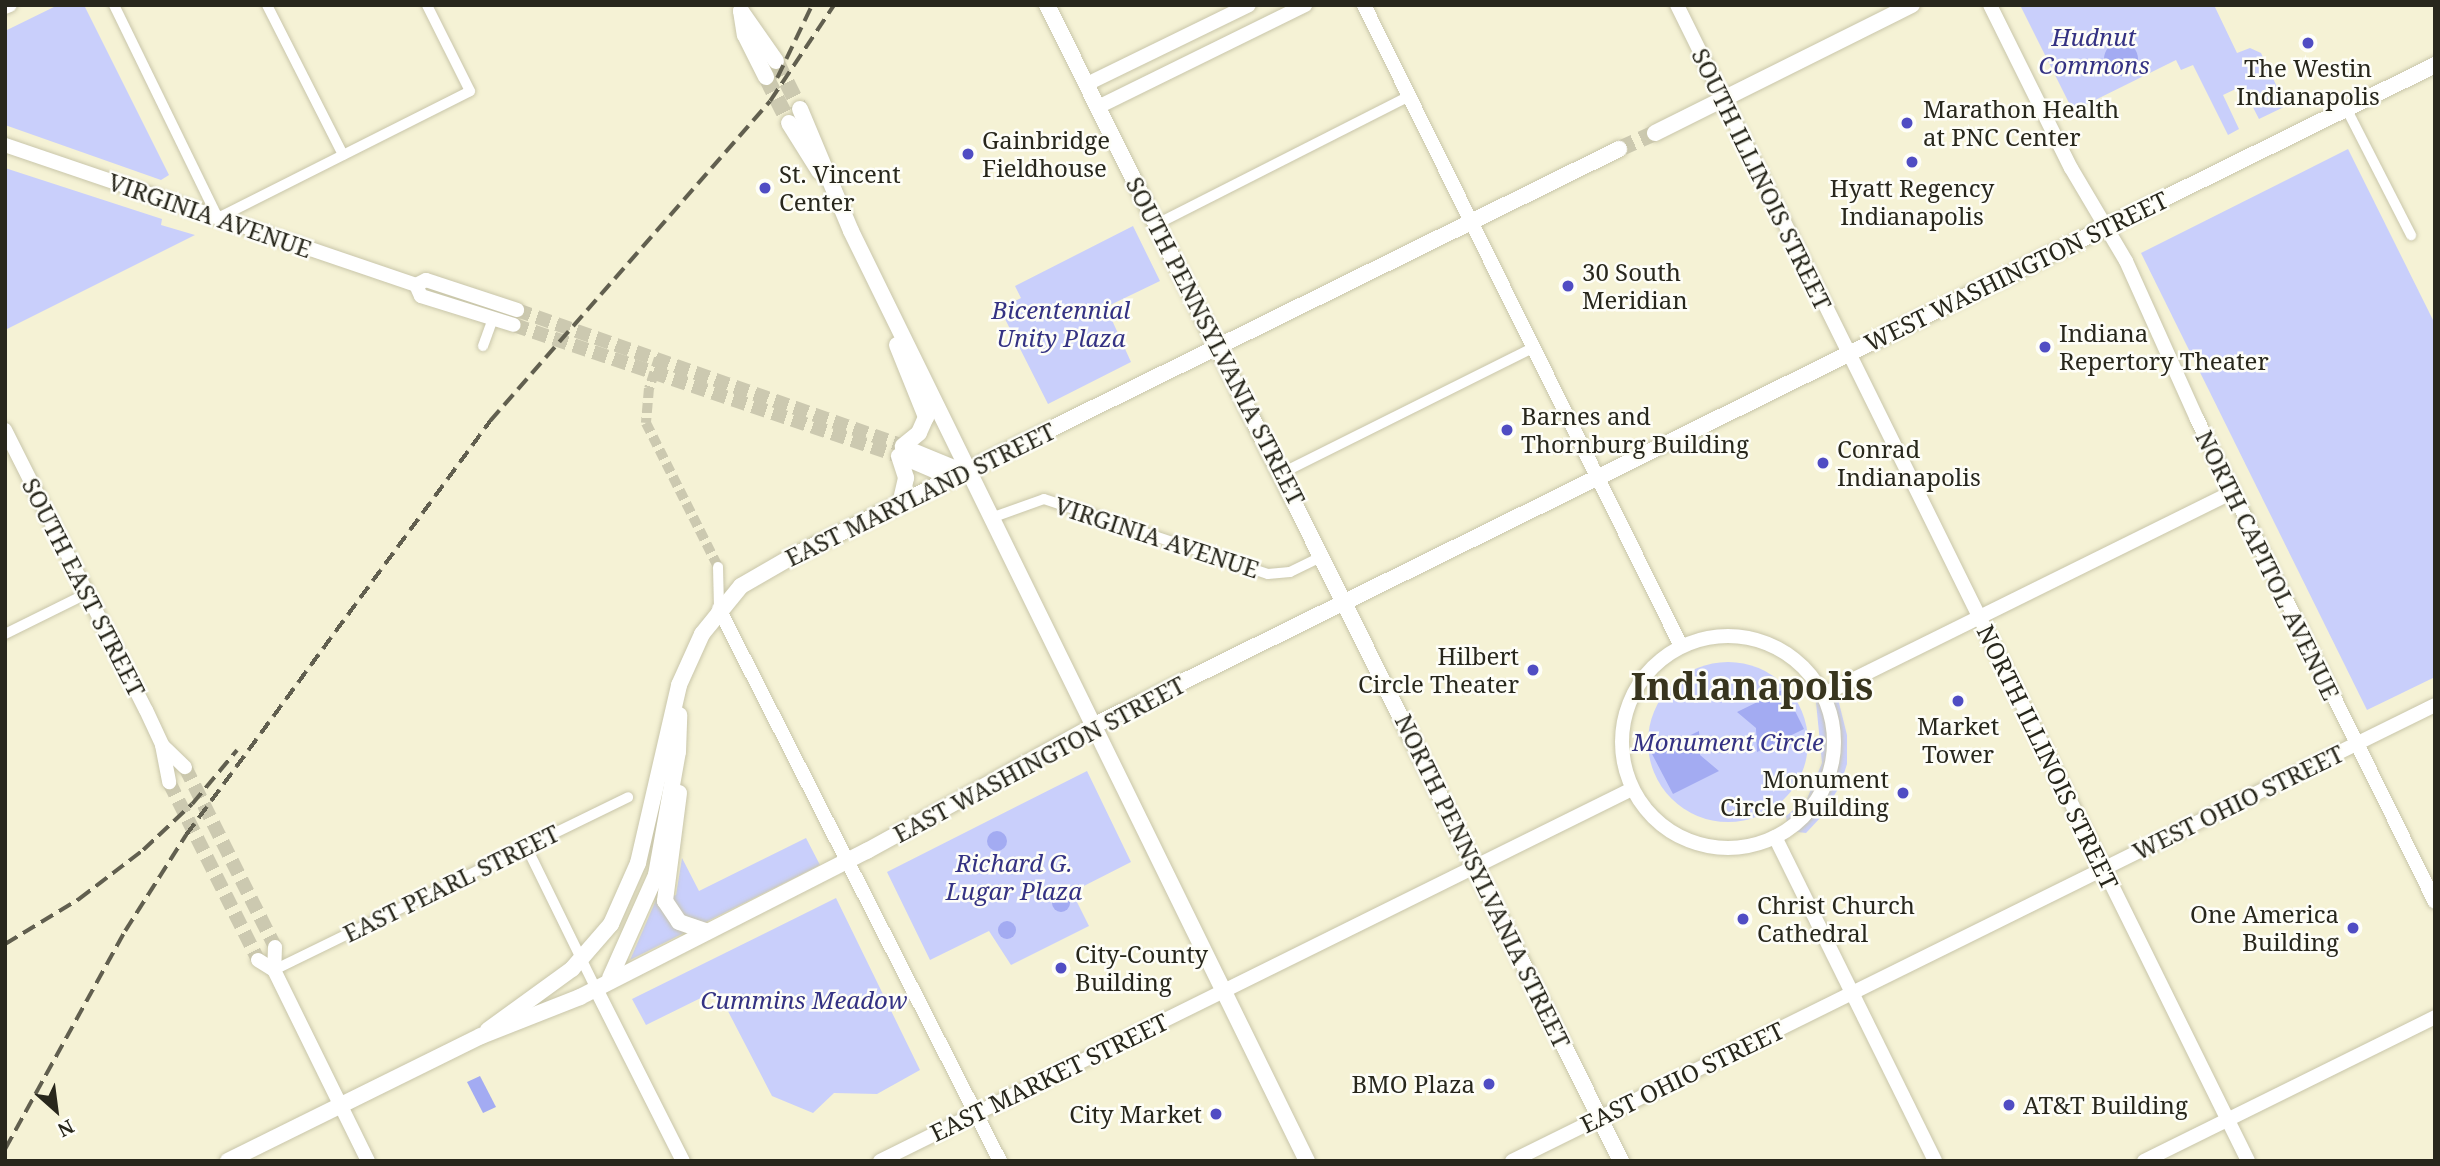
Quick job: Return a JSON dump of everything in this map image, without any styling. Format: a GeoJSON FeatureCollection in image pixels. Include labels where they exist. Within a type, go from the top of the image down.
{"type":"FeatureCollection","features":[{"type":"Feature","properties":{"kind":"main road","name":"SOUTH PENNSYLVANIA STREET"},"geometry":{"type":"LineString","coordinates":[[1047,5],[1346,601]]}},
{"type":"Feature","properties":{"kind":"main road"},"geometry":{"type":"LineString","coordinates":[[1087,85],[1249,5]]}},
{"type":"Feature","properties":{"kind":"main road"},"geometry":{"type":"LineString","coordinates":[[1098,107],[1305,5]]}},
{"type":"Feature","properties":{"kind":"main road"},"geometry":{"type":"LineString","coordinates":[[1364,5],[1681,646]]}},
{"type":"Feature","properties":{"kind":"main road","name":"SOUTH ILLINOIS STREET"},"geometry":{"type":"LineString","coordinates":[[1676,5],[1849,353]]}},
{"type":"Feature","properties":{"kind":"main road"},"geometry":{"type":"LineString","coordinates":[[1655,132],[1912,5]]}},
{"type":"Feature","properties":{"kind":"main road","name":"NORTH CAPITOL AVENUE"},"geometry":{"type":"LineString","coordinates":[[1990,5],[2161,333],[2232,492],[2435,902]]}},
{"type":"Feature","properties":{"kind":"main road"},"geometry":{"type":"LineString","coordinates":[[740,8],[776,61]]}},
{"type":"Feature","properties":{"kind":"main road"},"geometry":{"type":"LineString","coordinates":[[740,8],[744,35],[766,77]]}},
{"type":"Feature","properties":{"kind":"main road","name":"WEST WASHINGTON STREET"},"geometry":{"type":"LineString","coordinates":[[1597,477],[2435,65]]}},
{"type":"Feature","properties":{"kind":"main road"},"geometry":{"type":"LineString","coordinates":[[800,109],[830,187],[885,302],[1307,1161]]}},
{"type":"Feature","properties":{"kind":"main road"},"geometry":{"type":"LineString","coordinates":[[789,123],[830,187]]}},
{"type":"Feature","properties":{"kind":"main road","name":"VIRGINIA AVENUE"},"geometry":{"type":"LineString","coordinates":[[5,145],[416,285],[421,296],[514,326]]}},
{"type":"Feature","properties":{"kind":"main road","name":"EAST MARYLAND STREET"},"geometry":{"type":"LineString","coordinates":[[582,960],[611,924],[633,878],[680,685],[719,609],[737,590],[765,572],[900,504],[1619,149]]}},
{"type":"Feature","properties":{"kind":"main road","name":"VIRGINIA AVENUE"},"geometry":{"type":"LineString","coordinates":[[416,285],[425,280],[517,310]]}},
{"type":"Feature","properties":{"kind":"main road"},"geometry":{"type":"LineString","coordinates":[[885,302],[904,366],[926,417],[919,433],[901,451]]}},
{"type":"Feature","properties":{"kind":"main road","name":"NORTH ILLINOIS STREET"},"geometry":{"type":"LineString","coordinates":[[1849,353],[2248,1161]]}},
{"type":"Feature","properties":{"kind":"main road","name":"SOUTH EAST STREET"},"geometry":{"type":"LineString","coordinates":[[5,430],[162,745],[169,782]]}},
{"type":"Feature","properties":{"kind":"main road"},"geometry":{"type":"LineString","coordinates":[[901,451],[936,472],[967,472]]}},
{"type":"Feature","properties":{"kind":"main road"},"geometry":{"type":"LineString","coordinates":[[900,504],[906,478],[901,451]]}},
{"type":"Feature","properties":{"kind":"main road","name":"EAST WASHINGTON STREET"},"geometry":{"type":"LineString","coordinates":[[228,1161],[481,1036],[521,1023],[595,987],[849,860],[1095,725],[1597,477]]}},
{"type":"Feature","properties":{"kind":"main road"},"geometry":{"type":"LineString","coordinates":[[1824,694],[2232,492]]}},
{"type":"Feature","properties":{"kind":"main road","name":"NORTH PENNSYLVANIA STREET"},"geometry":{"type":"LineString","coordinates":[[1346,601],[1621,1161]]}},
{"type":"Feature","properties":{"kind":"main road"},"geometry":{"type":"LineString","coordinates":[[719,609],[1000,1161]]}},
{"type":"Feature","properties":{"kind":"main road"},"geometry":{"type":"LineString","coordinates":[[1721,635],[1763,641],[1798,661],[1824,694],[1835,732],[1826,784],[1805,815],[1775,837],[1734,848],[1692,842],[1657,821],[1632,789],[1622,748],[1628,707],[1649,670],[1681,646],[1721,635]]}},
{"type":"Feature","properties":{"kind":"main road"},"geometry":{"type":"LineString","coordinates":[[680,685],[676,831],[665,901],[678,922],[705,931]]}},
{"type":"Feature","properties":{"kind":"main road","name":"WEST OHIO STREET"},"geometry":{"type":"LineString","coordinates":[[1852,993],[2435,705]]}},
{"type":"Feature","properties":{"kind":"main road","name":"SOUTH EAST STREET"},"geometry":{"type":"LineString","coordinates":[[162,745],[185,766]]}},
{"type":"Feature","properties":{"kind":"main road"},"geometry":{"type":"LineString","coordinates":[[678,752],[656,876],[621,961],[611,977],[595,987],[683,1161]]}},
{"type":"Feature","properties":{"kind":"main road","name":"EAST MARKET STREET"},"geometry":{"type":"LineString","coordinates":[[880,1161],[1632,789]]}},
{"type":"Feature","properties":{"kind":"main road"},"geometry":{"type":"LineString","coordinates":[[1775,837],[1935,1161]]}},
{"type":"Feature","properties":{"kind":"main road"},"geometry":{"type":"LineString","coordinates":[[275,947],[274,970],[368,1161]]}},
{"type":"Feature","properties":{"kind":"main road"},"geometry":{"type":"LineString","coordinates":[[258,960],[274,970]]}},
{"type":"Feature","properties":{"kind":"main road","name":"EAST WASHINGTON STREET"},"geometry":{"type":"LineString","coordinates":[[481,1036],[582,960]]}},
{"type":"Feature","properties":{"kind":"main road","name":"EAST OHIO STREET"},"geometry":{"type":"LineString","coordinates":[[1512,1161],[1852,993]]}},
{"type":"Feature","properties":{"kind":"main road"},"geometry":{"type":"LineString","coordinates":[[2144,1161],[2435,1017]]}},
{"type":"Feature","properties":{"kind":"street"},"geometry":{"type":"LineString","coordinates":[[114,5],[218,218],[470,91],[427,5]]}},
{"type":"Feature","properties":{"kind":"street"},"geometry":{"type":"LineString","coordinates":[[267,5],[343,155]]}},
{"type":"Feature","properties":{"kind":"street"},"geometry":{"type":"LineString","coordinates":[[1157,224],[1409,96]]}},
{"type":"Feature","properties":{"kind":"street"},"geometry":{"type":"LineString","coordinates":[[2346,108],[2411,235]]}},
{"type":"Feature","properties":{"kind":"street"},"geometry":{"type":"LineString","coordinates":[[482,346],[493,319]]}},
{"type":"Feature","properties":{"kind":"street"},"geometry":{"type":"LineString","coordinates":[[1282,473],[1533,348]]}},
{"type":"Feature","properties":{"kind":"street","name":"VIRGINIA AVENUE"},"geometry":{"type":"LineString","coordinates":[[991,518],[1029,501],[1044,499],[1268,574],[1290,572],[1324,556]]}},
{"type":"Feature","properties":{"kind":"street"},"geometry":{"type":"LineString","coordinates":[[718,567],[719,609]]}},
{"type":"Feature","properties":{"kind":"street"},"geometry":{"type":"LineString","coordinates":[[5,634],[88,593]]}},
{"type":"Feature","properties":{"kind":"street","name":"EAST PEARL STREET"},"geometry":{"type":"LineString","coordinates":[[274,970],[628,797]]}},
{"type":"Feature","properties":{"kind":"street"},"geometry":{"type":"LineString","coordinates":[[526,846],[595,987]]}},
{"type":"Feature","properties":{"kind":"green space"},"geometry":{"type":"Polygon","coordinates":[[[58,5],[84,5],[169,175],[161,180],[5,125],[5,31],[58,5]]]}},
{"type":"Feature","properties":{"kind":"green space","name":"Hudnut Commons"},"geometry":{"type":"Polygon","coordinates":[[[2020,5],[2214,5],[2237,53],[2250,48],[2261,53],[2286,106],[2259,119],[2242,86],[2223,95],[2239,129],[2228,135],[2193,65],[2181,70],[2176,60],[2073,111],[2020,5]]]}},
{"type":"Feature","properties":{"kind":"green space"},"geometry":{"type":"Polygon","coordinates":[[[2348,149],[2435,324],[2435,677],[2367,710],[2141,253],[2348,149]]]}},
{"type":"Feature","properties":{"kind":"green space"},"geometry":{"type":"Polygon","coordinates":[[[5,168],[162,219],[161,225],[195,235],[5,330],[5,168]]]}},
{"type":"Feature","properties":{"kind":"green space","name":"Bicentennial Unity Plaza"},"geometry":{"type":"Polygon","coordinates":[[[1133,226],[1160,281],[1106,307],[1131,362],[1048,404],[1000,309],[1021,298],[1015,286],[1133,226]]]}},
{"type":"Feature","properties":{"kind":"green space","name":"Monument Circle"},"geometry":{"type":"Polygon","coordinates":[[[1728,662],[1759,668],[1784,686],[1802,711],[1808,742],[1802,773],[1784,798],[1759,816],[1728,822],[1697,816],[1672,798],[1654,773],[1648,742],[1654,711],[1672,686],[1697,668],[1728,662]]]}},
{"type":"Feature","properties":{"kind":"green space"},"geometry":{"type":"Polygon","coordinates":[[[1837,695],[1847,735],[1847,764],[1840,786],[1820,818],[1806,833],[1798,832],[1787,823],[1786,816],[1807,799],[1822,763],[1816,702],[1820,696],[1837,695]]]}},
{"type":"Feature","properties":{"kind":"green space","name":"Richard G. Lugar Plaza"},"geometry":{"type":"Polygon","coordinates":[[[1087,771],[1131,862],[1072,892],[1089,926],[1011,965],[989,931],[930,960],[887,872],[1087,771]]]}},
{"type":"Feature","properties":{"kind":"green space"},"geometry":{"type":"Polygon","coordinates":[[[806,838],[820,865],[630,960],[656,900],[676,895],[682,858],[699,891],[806,838]]]}},
{"type":"Feature","properties":{"kind":"green space","name":"Cummins Meadow"},"geometry":{"type":"Polygon","coordinates":[[[836,898],[920,1070],[877,1094],[834,1093],[813,1113],[772,1096],[717,990],[646,1025],[632,999],[836,898]]]}},
{"type":"Feature","properties":{"kind":"shaded area"},"geometry":{"type":"Polygon","coordinates":[[[2121,42],[2133,47],[2138,59],[2133,71],[2121,76],[2109,71],[2104,59],[2109,47],[2121,42]]]}},
{"type":"Feature","properties":{"kind":"shaded area"},"geometry":{"type":"Polygon","coordinates":[[[1784,689],[1804,729],[1757,752],[1756,728],[1737,712],[1784,689]]]}},
{"type":"Feature","properties":{"kind":"shaded area"},"geometry":{"type":"Polygon","coordinates":[[[1699,731],[1700,755],[1719,771],[1673,794],[1652,754],[1699,731]]]}},
{"type":"Feature","properties":{"kind":"shaded area"},"geometry":{"type":"Polygon","coordinates":[[[997,831],[1004,834],[1007,841],[1004,848],[997,851],[990,848],[987,841],[990,834],[997,831]]]}},
{"type":"Feature","properties":{"kind":"shaded area"},"geometry":{"type":"Polygon","coordinates":[[[1061,894],[1067,897],[1070,903],[1067,909],[1061,912],[1055,909],[1052,903],[1055,897],[1061,894]]]}},
{"type":"Feature","properties":{"kind":"shaded area"},"geometry":{"type":"Polygon","coordinates":[[[1007,921],[1013,924],[1016,930],[1013,936],[1007,939],[1001,936],[998,930],[1001,924],[1007,921]]]}},
{"type":"Feature","properties":{"kind":"shaded area"},"geometry":{"type":"Polygon","coordinates":[[[480,1076],[496,1107],[483,1113],[467,1082],[480,1076]]]}},
{"type":"Feature","properties":{"kind":"tunnel"},"geometry":{"type":"LineString","coordinates":[[776,61],[800,109]]}},
{"type":"Feature","properties":{"kind":"tunnel"},"geometry":{"type":"LineString","coordinates":[[766,77],[789,123]]}},
{"type":"Feature","properties":{"kind":"tunnel"},"geometry":{"type":"LineString","coordinates":[[1619,149],[1655,133]]}},
{"type":"Feature","properties":{"kind":"tunnel"},"geometry":{"type":"LineString","coordinates":[[517,310],[903,446]]}},
{"type":"Feature","properties":{"kind":"tunnel"},"geometry":{"type":"LineString","coordinates":[[514,325],[899,456]]}},
{"type":"Feature","properties":{"kind":"tunnel"},"geometry":{"type":"LineString","coordinates":[[659,358],[649,388],[646,423],[718,567]]}},
{"type":"Feature","properties":{"kind":"tunnel"},"geometry":{"type":"LineString","coordinates":[[185,767],[275,947]]}},
{"type":"Feature","properties":{"kind":"tunnel"},"geometry":{"type":"LineString","coordinates":[[169,782],[258,960]]}},
{"type":"Feature","properties":{"kind":"railway"},"geometry":{"type":"LineString","coordinates":[[777,78],[812,5]]}},
{"type":"Feature","properties":{"kind":"railway"},"geometry":{"type":"LineString","coordinates":[[5,1149],[125,931],[186,835],[490,421],[770,101],[834,5]]}},
{"type":"Feature","properties":{"kind":"railway"},"geometry":{"type":"LineString","coordinates":[[5,944],[79,899],[143,850],[192,804],[237,750]]}},
{"type":"Feature","properties":{"kind":"place","name":"The Westin Indianapolis"},"geometry":{"type":"Point","coordinates":[2308,43]}},
{"type":"Feature","properties":{"kind":"place","name":"Marathon Health at PNC Center"},"geometry":{"type":"Point","coordinates":[1907,123]}},
{"type":"Feature","properties":{"kind":"place","name":"Gainbridge Fieldhouse"},"geometry":{"type":"Point","coordinates":[968,154]}},
{"type":"Feature","properties":{"kind":"place","name":"Hyatt Regency Indianapolis"},"geometry":{"type":"Point","coordinates":[1912,162]}},
{"type":"Feature","properties":{"kind":"place","name":"St. Vincent Center"},"geometry":{"type":"Point","coordinates":[765,188]}},
{"type":"Feature","properties":{"kind":"place","name":"30 South Meridian"},"geometry":{"type":"Point","coordinates":[1568,286]}},
{"type":"Feature","properties":{"kind":"place","name":"Indiana Repertory Theater"},"geometry":{"type":"Point","coordinates":[2045,347]}},
{"type":"Feature","properties":{"kind":"place","name":"Barnes and Thornburg Building"},"geometry":{"type":"Point","coordinates":[1507,430]}},
{"type":"Feature","properties":{"kind":"place","name":"Conrad Indianapolis"},"geometry":{"type":"Point","coordinates":[1823,463]}},
{"type":"Feature","properties":{"kind":"place","name":"Hilbert Circle Theater"},"geometry":{"type":"Point","coordinates":[1533,670]}},
{"type":"Feature","properties":{"kind":"place","name":"Market Tower"},"geometry":{"type":"Point","coordinates":[1958,701]}},
{"type":"Feature","properties":{"kind":"place","name":"Monument Circle Building"},"geometry":{"type":"Point","coordinates":[1903,793]}},
{"type":"Feature","properties":{"kind":"place","name":"Christ Church Cathedral"},"geometry":{"type":"Point","coordinates":[1743,919]}},
{"type":"Feature","properties":{"kind":"place","name":"One America Building"},"geometry":{"type":"Point","coordinates":[2353,928]}},
{"type":"Feature","properties":{"kind":"place","name":"City-County Building"},"geometry":{"type":"Point","coordinates":[1061,968]}},
{"type":"Feature","properties":{"kind":"place","name":"BMO Plaza"},"geometry":{"type":"Point","coordinates":[1489,1084]}},
{"type":"Feature","properties":{"kind":"place","name":"AT&T Building"},"geometry":{"type":"Point","coordinates":[2009,1105]}},
{"type":"Feature","properties":{"kind":"place","name":"City Market"},"geometry":{"type":"Point","coordinates":[1216,1114]}},
{"type":"Feature","properties":{"kind":"district","name":"Indianapolis"},"geometry":{"type":"Point","coordinates":[1752,686]}}]}
